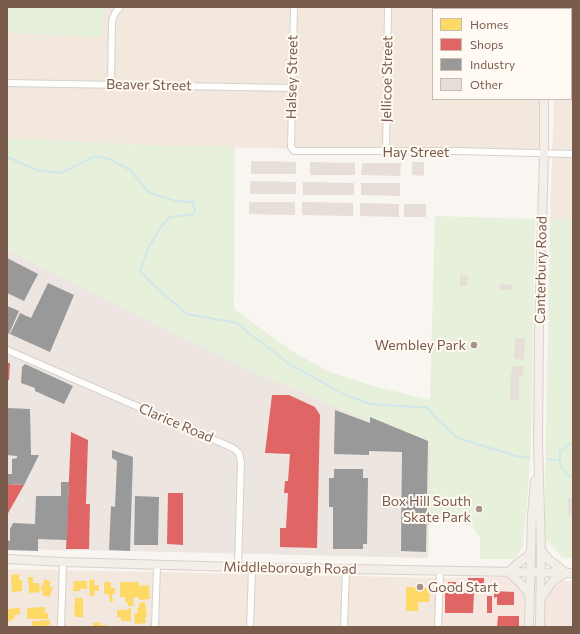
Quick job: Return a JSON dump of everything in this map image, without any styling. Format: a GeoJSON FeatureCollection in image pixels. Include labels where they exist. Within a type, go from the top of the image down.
{"type":"FeatureCollection","features":[{"type":"Feature","properties":{"kind":"main road","name":"Canterbury Road"},"geometry":{"type":"LineString","coordinates":[[540,627],[541,550],[538,442],[544,100]]}},
{"type":"Feature","properties":{"kind":"main road","name":"Canterbury Road"},"geometry":{"type":"LineString","coordinates":[[529,627],[532,515],[538,442]]}},
{"type":"Feature","properties":{"kind":"main road"},"geometry":{"type":"LineString","coordinates":[[541,550],[549,560],[570,573]]}},
{"type":"Feature","properties":{"kind":"main road"},"geometry":{"type":"LineString","coordinates":[[530,598],[527,591],[509,572],[528,556],[531,551]]}},
{"type":"Feature","properties":{"kind":"main road","name":"Middleborough Road"},"geometry":{"type":"LineString","coordinates":[[7,559],[252,568],[570,573]]}},
{"type":"Feature","properties":{"kind":"main road"},"geometry":{"type":"LineString","coordinates":[[541,598],[554,580],[570,573]]}},
{"type":"Feature","properties":{"kind":"street"},"geometry":{"type":"LineString","coordinates":[[111,85],[112,20],[120,7]]}},
{"type":"Feature","properties":{"kind":"street","name":"Halsey Street"},"geometry":{"type":"LineString","coordinates":[[290,147],[294,7]]}},
{"type":"Feature","properties":{"kind":"street","name":"Jellicoe Street"},"geometry":{"type":"LineString","coordinates":[[386,152],[388,7]]}},
{"type":"Feature","properties":{"kind":"street","name":"Beaver Street"},"geometry":{"type":"LineString","coordinates":[[7,83],[292,88]]}},
{"type":"Feature","properties":{"kind":"street","name":"Hay Street"},"geometry":{"type":"LineString","coordinates":[[290,147],[294,151],[573,154]]}},
{"type":"Feature","properties":{"kind":"street","name":"Clarice Road"},"geometry":{"type":"LineString","coordinates":[[7,350],[233,448],[239,453],[241,462],[238,567]]}},
{"type":"Feature","properties":{"kind":"street"},"geometry":{"type":"LineString","coordinates":[[61,627],[63,562]]}},
{"type":"Feature","properties":{"kind":"street"},"geometry":{"type":"LineString","coordinates":[[155,627],[157,565]]}},
{"type":"Feature","properties":{"kind":"street"},"geometry":{"type":"LineString","coordinates":[[250,627],[252,568]]}},
{"type":"Feature","properties":{"kind":"street"},"geometry":{"type":"LineString","coordinates":[[344,627],[346,569]]}},
{"type":"Feature","properties":{"kind":"street"},"geometry":{"type":"LineString","coordinates":[[438,627],[440,570]]}},
{"type":"Feature","properties":{"kind":"shaded area"},"geometry":{"type":"Polygon","coordinates":[[[7,7],[546,7],[432,8],[432,100],[545,100],[544,154],[165,146],[7,138],[7,7]]]}},
{"type":"Feature","properties":{"kind":"shaded area"},"geometry":{"type":"Polygon","coordinates":[[[573,7],[573,220],[550,220],[554,100],[572,100],[572,8],[556,8],[573,7]]]}},
{"type":"Feature","properties":{"kind":"shaded area"},"geometry":{"type":"Polygon","coordinates":[[[7,250],[241,366],[334,406],[431,445],[428,558],[7,549],[7,250]]]}},
{"type":"Feature","properties":{"kind":"shaded area"},"geometry":{"type":"Polygon","coordinates":[[[7,569],[442,578],[483,623],[483,627],[7,627],[7,569]]]}},
{"type":"Feature","properties":{"kind":"shaded area"},"geometry":{"type":"Polygon","coordinates":[[[505,577],[515,580],[525,595],[525,627],[483,627],[483,623],[441,622],[442,578],[505,577]]]}},
{"type":"Feature","properties":{"kind":"shaded area"},"geometry":{"type":"Polygon","coordinates":[[[560,581],[573,581],[573,627],[543,627],[543,598],[560,581]]]}},
{"type":"Feature","properties":{"kind":"green space"},"geometry":{"type":"Polygon","coordinates":[[[7,7],[107,7],[103,15],[102,37],[7,33],[7,7]]]}},
{"type":"Feature","properties":{"kind":"green space"},"geometry":{"type":"Polygon","coordinates":[[[7,138],[165,146],[235,147],[234,309],[289,349],[327,371],[370,385],[430,400],[435,216],[535,219],[531,453],[523,546],[515,559],[480,559],[480,537],[471,525],[470,517],[429,516],[431,445],[334,406],[241,366],[7,250],[7,138]]]}},
{"type":"Feature","properties":{"kind":"green space"},"geometry":{"type":"Polygon","coordinates":[[[550,220],[573,220],[573,559],[563,558],[544,538],[550,220]]]}},
{"type":"Feature","properties":{"kind":"building: Homes"},"geometry":{"type":"Polygon","coordinates":[[[19,574],[19,580],[22,580],[22,591],[12,592],[11,575],[19,574]]]}},
{"type":"Feature","properties":{"kind":"building: Homes"},"geometry":{"type":"Polygon","coordinates":[[[28,577],[33,577],[33,583],[39,583],[40,592],[29,593],[28,577]]]}},
{"type":"Feature","properties":{"kind":"building: Homes"},"geometry":{"type":"Polygon","coordinates":[[[45,579],[51,582],[49,586],[53,588],[49,597],[42,595],[43,591],[40,590],[45,579]]]}},
{"type":"Feature","properties":{"kind":"building: Homes"},"geometry":{"type":"Polygon","coordinates":[[[94,579],[95,586],[99,585],[99,591],[94,591],[95,596],[90,596],[89,580],[94,579]]]}},
{"type":"Feature","properties":{"kind":"building: Homes"},"geometry":{"type":"Polygon","coordinates":[[[74,581],[87,581],[87,589],[73,591],[74,581]]]}},
{"type":"Feature","properties":{"kind":"building: Homes"},"geometry":{"type":"Polygon","coordinates":[[[104,582],[111,582],[111,588],[115,588],[115,594],[112,594],[113,602],[110,602],[109,594],[104,594],[104,582]]]}},
{"type":"Feature","properties":{"kind":"building: Homes"},"geometry":{"type":"Polygon","coordinates":[[[120,582],[139,582],[139,586],[149,585],[150,599],[139,600],[139,597],[133,598],[134,606],[128,606],[125,597],[120,597],[120,582]]]}},
{"type":"Feature","properties":{"kind":"building: Homes"},"geometry":{"type":"Polygon","coordinates":[[[406,587],[430,588],[429,602],[418,602],[418,611],[406,611],[406,587]]]}},
{"type":"Feature","properties":{"kind":"building: Homes"},"geometry":{"type":"Polygon","coordinates":[[[75,598],[83,598],[83,617],[75,617],[75,598]]]}},
{"type":"Feature","properties":{"kind":"building: Homes"},"geometry":{"type":"Polygon","coordinates":[[[145,602],[147,617],[145,617],[146,623],[135,624],[134,613],[138,613],[137,608],[139,608],[139,603],[145,602]]]}},
{"type":"Feature","properties":{"kind":"building: Homes"},"geometry":{"type":"Polygon","coordinates":[[[45,607],[45,613],[48,613],[48,619],[27,619],[27,608],[45,607]]]}},
{"type":"Feature","properties":{"kind":"building: Homes"},"geometry":{"type":"Polygon","coordinates":[[[20,608],[20,614],[14,615],[15,619],[11,619],[12,621],[7,622],[7,609],[20,608]]]}},
{"type":"Feature","properties":{"kind":"building: Homes"},"geometry":{"type":"Polygon","coordinates":[[[131,608],[131,621],[121,621],[121,617],[117,617],[117,610],[127,610],[131,608]]]}},
{"type":"Feature","properties":{"kind":"building: Homes"},"geometry":{"type":"Polygon","coordinates":[[[50,620],[50,625],[48,625],[48,627],[33,627],[32,621],[50,620]]]}},
{"type":"Feature","properties":{"kind":"building: Homes"},"geometry":{"type":"Polygon","coordinates":[[[100,622],[100,625],[107,625],[107,627],[93,627],[93,623],[100,622]]]}},
{"type":"Feature","properties":{"kind":"building: Shops"},"geometry":{"type":"Polygon","coordinates":[[[7,363],[10,363],[9,380],[7,380],[7,363]]]}},
{"type":"Feature","properties":{"kind":"building: Shops"},"geometry":{"type":"Polygon","coordinates":[[[272,395],[289,395],[315,407],[320,415],[317,548],[280,547],[280,528],[286,528],[288,493],[284,493],[285,481],[288,481],[290,454],[265,453],[272,395]]]}},
{"type":"Feature","properties":{"kind":"building: Shops"},"geometry":{"type":"Polygon","coordinates":[[[71,432],[88,440],[86,504],[90,504],[89,549],[66,549],[71,432]]]}},
{"type":"Feature","properties":{"kind":"building: Shops"},"geometry":{"type":"Polygon","coordinates":[[[7,484],[24,485],[7,515],[7,484]]]}},
{"type":"Feature","properties":{"kind":"building: Shops"},"geometry":{"type":"Polygon","coordinates":[[[168,493],[183,493],[183,545],[167,544],[168,493]]]}},
{"type":"Feature","properties":{"kind":"building: Shops"},"geometry":{"type":"Polygon","coordinates":[[[468,578],[484,578],[484,593],[474,593],[473,613],[445,613],[445,593],[448,593],[448,582],[456,582],[456,593],[468,593],[468,578]]]}},
{"type":"Feature","properties":{"kind":"building: Shops"},"geometry":{"type":"Polygon","coordinates":[[[494,591],[514,592],[514,605],[497,605],[497,597],[494,598],[494,591]]]}},
{"type":"Feature","properties":{"kind":"building: Shops"},"geometry":{"type":"Polygon","coordinates":[[[487,596],[492,596],[492,613],[487,613],[487,596]]]}},
{"type":"Feature","properties":{"kind":"building: Shops"},"geometry":{"type":"Polygon","coordinates":[[[498,616],[519,616],[519,627],[497,627],[498,616]]]}},
{"type":"Feature","properties":{"kind":"building: Industry"},"geometry":{"type":"Polygon","coordinates":[[[7,258],[38,274],[24,301],[7,293],[7,258]]]}},
{"type":"Feature","properties":{"kind":"building: Industry"},"geometry":{"type":"Polygon","coordinates":[[[48,283],[74,295],[50,352],[10,334],[20,313],[31,318],[48,283]]]}},
{"type":"Feature","properties":{"kind":"building: Industry"},"geometry":{"type":"Polygon","coordinates":[[[7,306],[19,311],[9,334],[7,333],[7,306]]]}},
{"type":"Feature","properties":{"kind":"building: Industry"},"geometry":{"type":"Polygon","coordinates":[[[25,364],[73,386],[64,404],[35,391],[35,388],[21,383],[22,367],[25,364]]]}},
{"type":"Feature","properties":{"kind":"building: Industry"},"geometry":{"type":"Polygon","coordinates":[[[7,408],[30,409],[31,455],[39,455],[24,485],[7,484],[7,474],[12,474],[12,459],[17,458],[17,456],[7,455],[7,408]]]}},
{"type":"Feature","properties":{"kind":"building: Industry"},"geometry":{"type":"Polygon","coordinates":[[[335,410],[370,423],[370,417],[428,441],[426,552],[401,551],[402,452],[369,451],[369,455],[334,454],[335,410]]]}},
{"type":"Feature","properties":{"kind":"building: Industry"},"geometry":{"type":"Polygon","coordinates":[[[112,450],[133,457],[130,551],[109,550],[111,506],[115,507],[117,461],[112,458],[112,450]]]}},
{"type":"Feature","properties":{"kind":"building: Industry"},"geometry":{"type":"Polygon","coordinates":[[[334,469],[363,469],[363,478],[368,478],[367,544],[363,544],[363,549],[333,549],[333,507],[329,507],[329,478],[334,478],[334,469]]]}},
{"type":"Feature","properties":{"kind":"building: Industry"},"geometry":{"type":"Polygon","coordinates":[[[61,482],[69,482],[67,540],[38,539],[38,551],[7,550],[7,540],[10,541],[10,529],[13,523],[35,524],[36,496],[61,496],[61,482]]]}},
{"type":"Feature","properties":{"kind":"building: Industry"},"geometry":{"type":"Polygon","coordinates":[[[135,496],[159,497],[158,545],[134,545],[135,496]]]}},
{"type":"Feature","properties":{"kind":"building: Other"},"geometry":{"type":"Polygon","coordinates":[[[251,161],[296,162],[296,174],[251,174],[251,161]]]}},
{"type":"Feature","properties":{"kind":"building: Other"},"geometry":{"type":"Polygon","coordinates":[[[310,162],[355,163],[355,175],[310,175],[310,162]]]}},
{"type":"Feature","properties":{"kind":"building: Other"},"geometry":{"type":"Polygon","coordinates":[[[412,162],[424,162],[424,176],[412,175],[412,162]]]}},
{"type":"Feature","properties":{"kind":"building: Other"},"geometry":{"type":"Polygon","coordinates":[[[362,163],[401,163],[400,176],[361,175],[362,163]]]}},
{"type":"Feature","properties":{"kind":"building: Other"},"geometry":{"type":"Polygon","coordinates":[[[250,181],[296,182],[296,194],[250,194],[250,181]]]}},
{"type":"Feature","properties":{"kind":"building: Other"},"geometry":{"type":"Polygon","coordinates":[[[303,182],[354,183],[354,195],[303,195],[303,182]]]}},
{"type":"Feature","properties":{"kind":"building: Other"},"geometry":{"type":"Polygon","coordinates":[[[361,183],[400,183],[400,196],[361,195],[361,183]]]}},
{"type":"Feature","properties":{"kind":"building: Other"},"geometry":{"type":"Polygon","coordinates":[[[249,202],[295,202],[295,215],[249,214],[249,202]]]}},
{"type":"Feature","properties":{"kind":"building: Other"},"geometry":{"type":"Polygon","coordinates":[[[302,202],[353,203],[353,216],[302,215],[302,202]]]}},
{"type":"Feature","properties":{"kind":"building: Other"},"geometry":{"type":"Polygon","coordinates":[[[360,203],[399,204],[399,217],[360,216],[360,203]]]}},
{"type":"Feature","properties":{"kind":"building: Other"},"geometry":{"type":"Polygon","coordinates":[[[404,204],[426,204],[426,217],[404,217],[404,204]]]}},
{"type":"Feature","properties":{"kind":"building: Other"},"geometry":{"type":"Polygon","coordinates":[[[460,275],[468,275],[469,280],[467,280],[467,286],[460,286],[460,275]]]}},
{"type":"Feature","properties":{"kind":"building: Other"},"geometry":{"type":"Polygon","coordinates":[[[500,284],[513,285],[512,290],[500,289],[500,284]]]}},
{"type":"Feature","properties":{"kind":"building: Other"},"geometry":{"type":"Polygon","coordinates":[[[515,338],[525,338],[524,360],[514,359],[515,338]]]}},
{"type":"Feature","properties":{"kind":"building: Other"},"geometry":{"type":"Polygon","coordinates":[[[513,366],[523,366],[523,377],[519,377],[519,400],[510,400],[511,371],[513,371],[513,366]]]}},
{"type":"Feature","properties":{"kind":"building: Other"},"geometry":{"type":"Polygon","coordinates":[[[568,498],[573,498],[573,515],[568,515],[568,498]]]}},
{"type":"Feature","properties":{"kind":"waterway"},"geometry":{"type":"LineString","coordinates":[[7,157],[37,170],[61,173],[96,156],[109,159],[130,170],[149,193],[176,201],[193,202],[195,210],[193,214],[170,217],[160,228],[149,247],[140,271],[151,283],[187,314],[237,323],[289,364],[343,394],[370,404],[427,407],[437,419],[458,438],[516,456],[529,458]]}},
{"type":"Feature","properties":{"kind":"waterway"},"geometry":{"type":"LineString","coordinates":[[573,444],[568,445],[560,451],[560,465],[567,475],[573,476]]}},
{"type":"Feature","properties":{"kind":"waterway"},"geometry":{"type":"LineString","coordinates":[[548,459],[560,460]]}},
{"type":"Feature","properties":{"kind":"place","name":"Wembley Park"},"geometry":{"type":"Point","coordinates":[474,345]}},
{"type":"Feature","properties":{"kind":"place","name":"Box Hill South Skate Park"},"geometry":{"type":"Point","coordinates":[479,509]}},
{"type":"Feature","properties":{"kind":"place","name":"Good Start"},"geometry":{"type":"Point","coordinates":[420,587]}}]}
